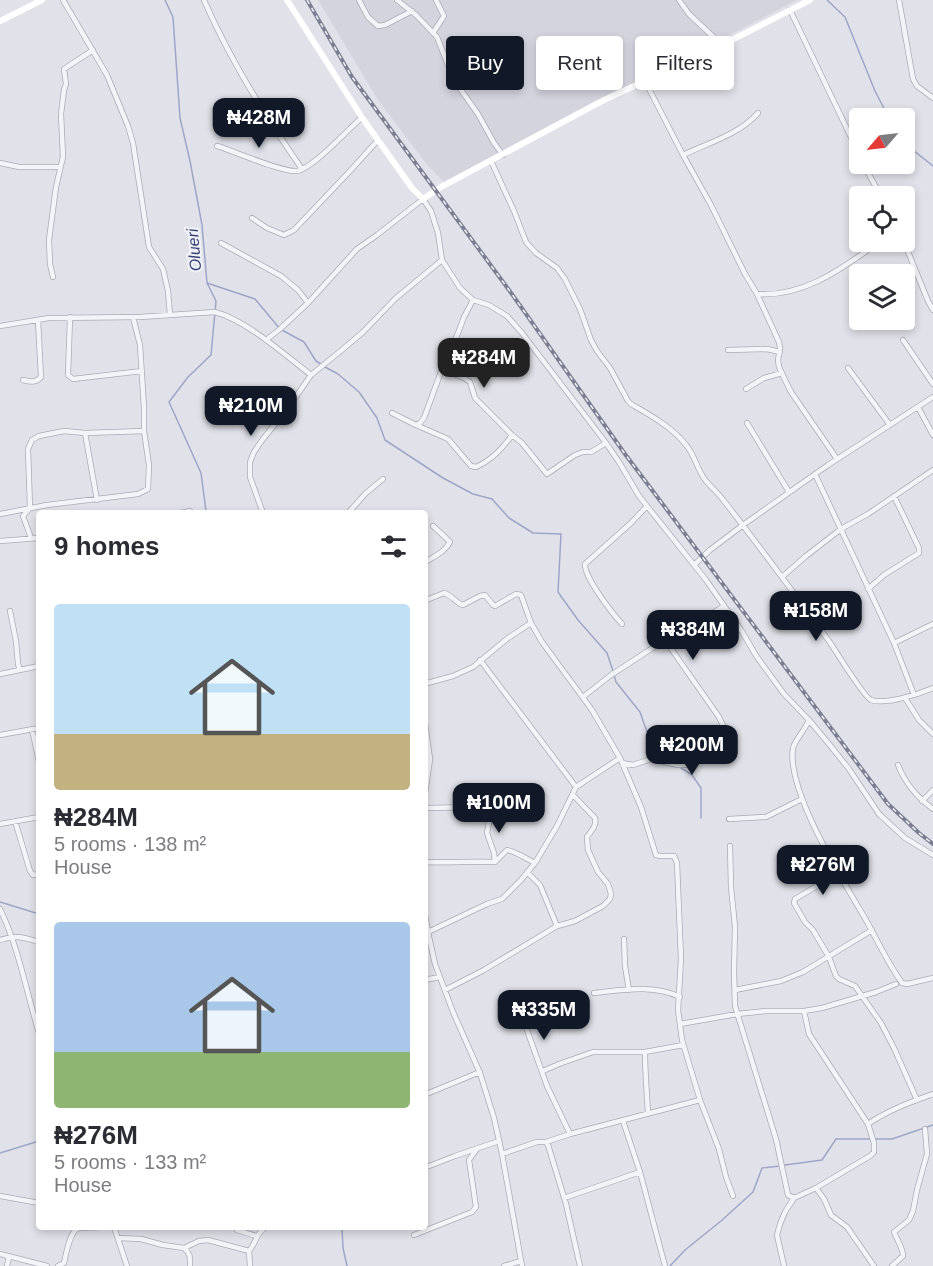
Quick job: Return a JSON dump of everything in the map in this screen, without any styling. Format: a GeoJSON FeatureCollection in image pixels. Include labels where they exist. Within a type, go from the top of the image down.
{"type":"FeatureCollection","features":[{"type":"Feature","properties":{"kind":"street"},"geometry":{"type":"LineString","coordinates":[[0,21],[42,0]]}},
{"type":"Feature","properties":{"kind":"street"},"geometry":{"type":"LineString","coordinates":[[63,0],[107,75],[128,126],[133,143],[148,247],[163,269],[170,315]]}},
{"type":"Feature","properties":{"kind":"street"},"geometry":{"type":"LineString","coordinates":[[204,0],[217,31],[244,79],[302,169]]}},
{"type":"Feature","properties":{"kind":"street"},"geometry":{"type":"LineString","coordinates":[[287,0],[362,117],[412,188],[423,199],[438,233],[442,260],[460,288],[473,300],[489,304],[507,316],[522,333],[606,443],[639,496],[694,565],[784,694],[809,720],[849,769],[879,814],[905,838],[933,855]]}},
{"type":"Feature","properties":{"kind":"street"},"geometry":{"type":"LineString","coordinates":[[359,0],[368,17],[378,26],[385,25],[412,11]]}},
{"type":"Feature","properties":{"kind":"street"},"geometry":{"type":"LineString","coordinates":[[398,0],[412,11],[436,37],[454,80],[503,155]]}},
{"type":"Feature","properties":{"kind":"street"},"geometry":{"type":"LineString","coordinates":[[433,33],[444,16],[436,0]]}},
{"type":"Feature","properties":{"kind":"street"},"geometry":{"type":"LineString","coordinates":[[679,0],[689,14],[712,36]]}},
{"type":"Feature","properties":{"kind":"street"},"geometry":{"type":"LineString","coordinates":[[734,39],[810,0]]}},
{"type":"Feature","properties":{"kind":"street"},"geometry":{"type":"LineString","coordinates":[[899,0],[913,79],[917,86],[933,98]]}},
{"type":"Feature","properties":{"kind":"street"},"geometry":{"type":"LineString","coordinates":[[790,10],[849,133]]}},
{"type":"Feature","properties":{"kind":"street"},"geometry":{"type":"LineString","coordinates":[[53,277],[50,264],[50,240],[63,157],[61,114],[66,84],[64,69],[93,50]]}},
{"type":"Feature","properties":{"kind":"street"},"geometry":{"type":"LineString","coordinates":[[266,340],[308,303],[357,249],[423,199],[441,187],[635,86]]}},
{"type":"Feature","properties":{"kind":"street"},"geometry":{"type":"LineString","coordinates":[[650,90],[757,294],[779,342],[778,360],[791,392],[837,459]]}},
{"type":"Feature","properties":{"kind":"street"},"geometry":{"type":"LineString","coordinates":[[683,155],[748,123],[758,113]]}},
{"type":"Feature","properties":{"kind":"street"},"geometry":{"type":"LineString","coordinates":[[217,146],[282,169],[296,171],[318,157],[362,117]]}},
{"type":"Feature","properties":{"kind":"street"},"geometry":{"type":"LineString","coordinates":[[252,218],[284,235],[294,230],[378,140]]}},
{"type":"Feature","properties":{"kind":"street"},"geometry":{"type":"LineString","coordinates":[[491,161],[526,242],[536,253],[557,268],[566,279],[591,340],[628,401],[666,426],[687,445],[699,472],[782,577],[866,696],[872,700],[905,698],[933,688]]}},
{"type":"Feature","properties":{"kind":"street"},"geometry":{"type":"LineString","coordinates":[[0,163],[19,167],[60,168]]}},
{"type":"Feature","properties":{"kind":"street"},"geometry":{"type":"LineString","coordinates":[[221,243],[281,276],[298,290],[308,303]]}},
{"type":"Feature","properties":{"kind":"street"},"geometry":{"type":"LineString","coordinates":[[757,294],[778,294],[813,284],[828,278],[865,252]]}},
{"type":"Feature","properties":{"kind":"street"},"geometry":{"type":"LineString","coordinates":[[908,252],[933,310]]}},
{"type":"Feature","properties":{"kind":"street"},"geometry":{"type":"LineString","coordinates":[[262,510],[250,477],[250,462],[263,439],[311,375],[343,350],[396,298],[442,260]]}},
{"type":"Feature","properties":{"kind":"street"},"geometry":{"type":"LineString","coordinates":[[416,424],[424,418],[464,316],[473,300]]}},
{"type":"Feature","properties":{"kind":"street"},"geometry":{"type":"LineString","coordinates":[[0,326],[49,318],[133,317],[215,312],[226,315],[266,340],[311,375]]}},
{"type":"Feature","properties":{"kind":"street"},"geometry":{"type":"LineString","coordinates":[[70,317],[69,377],[73,379],[142,371]]}},
{"type":"Feature","properties":{"kind":"street"},"geometry":{"type":"LineString","coordinates":[[0,514],[138,494],[148,489],[149,465],[144,431],[140,345],[133,317]]}},
{"type":"Feature","properties":{"kind":"street"},"geometry":{"type":"LineString","coordinates":[[23,380],[31,382],[41,377],[38,320]]}},
{"type":"Feature","properties":{"kind":"street"},"geometry":{"type":"LineString","coordinates":[[903,340],[933,384]]}},
{"type":"Feature","properties":{"kind":"street"},"geometry":{"type":"LineString","coordinates":[[728,350],[767,349],[780,352]]}},
{"type":"Feature","properties":{"kind":"street"},"geometry":{"type":"LineString","coordinates":[[848,368],[890,425]]}},
{"type":"Feature","properties":{"kind":"street"},"geometry":{"type":"LineString","coordinates":[[442,369],[470,382],[475,398],[522,443],[547,474],[575,455],[591,452],[606,443]]}},
{"type":"Feature","properties":{"kind":"street"},"geometry":{"type":"LineString","coordinates":[[746,389],[764,378],[782,373]]}},
{"type":"Feature","properties":{"kind":"street"},"geometry":{"type":"LineString","coordinates":[[694,565],[710,550],[789,492],[933,397]]}},
{"type":"Feature","properties":{"kind":"street"},"geometry":{"type":"LineString","coordinates":[[918,407],[933,435]]}},
{"type":"Feature","properties":{"kind":"street"},"geometry":{"type":"LineString","coordinates":[[392,413],[448,439],[471,466],[476,467],[500,449],[512,435]]}},
{"type":"Feature","properties":{"kind":"street"},"geometry":{"type":"LineString","coordinates":[[747,423],[789,492]]}},
{"type":"Feature","properties":{"kind":"street"},"geometry":{"type":"LineString","coordinates":[[31,538],[23,516],[30,508],[28,449],[32,440],[39,436],[64,431],[86,433],[144,431]]}},
{"type":"Feature","properties":{"kind":"street"},"geometry":{"type":"LineString","coordinates":[[86,433],[97,500]]}},
{"type":"Feature","properties":{"kind":"street"},"geometry":{"type":"LineString","coordinates":[[782,577],[842,529],[933,470]]}},
{"type":"Feature","properties":{"kind":"street"},"geometry":{"type":"LineString","coordinates":[[815,474],[894,643],[914,695]]}},
{"type":"Feature","properties":{"kind":"street"},"geometry":{"type":"LineString","coordinates":[[351,510],[383,479]]}},
{"type":"Feature","properties":{"kind":"street"},"geometry":{"type":"LineString","coordinates":[[868,589],[884,575],[919,553],[919,548],[894,496]]}},
{"type":"Feature","properties":{"kind":"street"},"geometry":{"type":"LineString","coordinates":[[622,624],[592,582],[585,569],[585,564],[647,506]]}},
{"type":"Feature","properties":{"kind":"street"},"geometry":{"type":"LineString","coordinates":[[428,560],[449,546],[450,542],[433,526]]}},
{"type":"Feature","properties":{"kind":"street"},"geometry":{"type":"LineString","coordinates":[[0,541],[36,538]]}},
{"type":"Feature","properties":{"kind":"street"},"geometry":{"type":"LineString","coordinates":[[428,599],[444,593],[463,605],[485,595],[495,606],[516,594],[523,598],[531,623],[542,642],[592,710],[621,761],[641,807],[656,855],[674,856],[677,863],[681,959],[678,1010],[683,1045],[733,1196]]}},
{"type":"Feature","properties":{"kind":"street"},"geometry":{"type":"LineString","coordinates":[[583,697],[611,675],[665,640],[724,606]]}},
{"type":"Feature","properties":{"kind":"street"},"geometry":{"type":"LineString","coordinates":[[10,611],[20,670]]}},
{"type":"Feature","properties":{"kind":"street"},"geometry":{"type":"LineString","coordinates":[[428,683],[453,676],[473,667],[508,638],[531,623]]}},
{"type":"Feature","properties":{"kind":"street"},"geometry":{"type":"LineString","coordinates":[[894,643],[933,624]]}},
{"type":"Feature","properties":{"kind":"street"},"geometry":{"type":"LineString","coordinates":[[504,1266],[521,1263],[494,1118],[480,1071],[435,964],[428,932],[502,899],[522,880],[557,826],[576,787],[621,761],[633,765],[651,759],[671,764],[689,765],[712,753],[723,744],[727,738],[719,717],[665,640]]}},
{"type":"Feature","properties":{"kind":"street"},"geometry":{"type":"LineString","coordinates":[[480,660],[576,787]]}},
{"type":"Feature","properties":{"kind":"street"},"geometry":{"type":"LineString","coordinates":[[0,674],[36,667]]}},
{"type":"Feature","properties":{"kind":"street"},"geometry":{"type":"LineString","coordinates":[[905,698],[919,720],[933,734]]}},
{"type":"Feature","properties":{"kind":"street"},"geometry":{"type":"LineString","coordinates":[[809,720],[793,749],[795,773],[802,799],[829,857],[902,983],[933,978]]}},
{"type":"Feature","properties":{"kind":"street"},"geometry":{"type":"LineString","coordinates":[[0,735],[36,728]]}},
{"type":"Feature","properties":{"kind":"street"},"geometry":{"type":"LineString","coordinates":[[32,729],[36,748]]}},
{"type":"Feature","properties":{"kind":"street"},"geometry":{"type":"LineString","coordinates":[[428,744],[428,769]]}},
{"type":"Feature","properties":{"kind":"street"},"geometry":{"type":"LineString","coordinates":[[898,765],[904,780],[933,810]]}},
{"type":"Feature","properties":{"kind":"street"},"geometry":{"type":"LineString","coordinates":[[922,801],[933,790]]}},
{"type":"Feature","properties":{"kind":"street"},"geometry":{"type":"LineString","coordinates":[[445,990],[484,970],[557,926],[575,921],[603,906],[610,899],[608,884],[598,872],[588,850],[587,837],[595,826],[595,818],[573,795]]}},
{"type":"Feature","properties":{"kind":"street"},"geometry":{"type":"LineString","coordinates":[[729,819],[766,816],[802,799]]}},
{"type":"Feature","properties":{"kind":"street"},"geometry":{"type":"LineString","coordinates":[[428,808],[485,808],[490,816],[487,833],[495,862]]}},
{"type":"Feature","properties":{"kind":"street"},"geometry":{"type":"LineString","coordinates":[[0,824],[36,818]]}},
{"type":"Feature","properties":{"kind":"street"},"geometry":{"type":"LineString","coordinates":[[15,821],[30,871],[33,875],[36,874]]}},
{"type":"Feature","properties":{"kind":"street"},"geometry":{"type":"LineString","coordinates":[[730,846],[737,1014],[776,1139],[788,1195],[794,1198]]}},
{"type":"Feature","properties":{"kind":"street"},"geometry":{"type":"LineString","coordinates":[[428,862],[495,862],[507,850],[517,852],[524,859],[535,862]]}},
{"type":"Feature","properties":{"kind":"street"},"geometry":{"type":"LineString","coordinates":[[527,872],[540,885],[557,926]]}},
{"type":"Feature","properties":{"kind":"street"},"geometry":{"type":"LineString","coordinates":[[839,873],[795,899],[794,903],[829,957],[836,976],[839,980],[853,984],[881,1023],[917,1100]]}},
{"type":"Feature","properties":{"kind":"street"},"geometry":{"type":"LineString","coordinates":[[0,909],[24,973],[36,1024]]}},
{"type":"Feature","properties":{"kind":"street"},"geometry":{"type":"LineString","coordinates":[[735,990],[781,981],[803,972],[872,930]]}},
{"type":"Feature","properties":{"kind":"street"},"geometry":{"type":"LineString","coordinates":[[0,940],[11,936],[36,941]]}},
{"type":"Feature","properties":{"kind":"street"},"geometry":{"type":"LineString","coordinates":[[624,939],[629,990]]}},
{"type":"Feature","properties":{"kind":"street"},"geometry":{"type":"LineString","coordinates":[[428,979],[440,977]]}},
{"type":"Feature","properties":{"kind":"street"},"geometry":{"type":"LineString","coordinates":[[680,1024],[737,1014],[822,1008],[896,984]]}},
{"type":"Feature","properties":{"kind":"street"},"geometry":{"type":"LineString","coordinates":[[594,993],[640,989],[662,991],[680,997]]}},
{"type":"Feature","properties":{"kind":"street"},"geometry":{"type":"LineString","coordinates":[[30,1005],[36,1004]]}},
{"type":"Feature","properties":{"kind":"street"},"geometry":{"type":"LineString","coordinates":[[784,1266],[777,1235],[785,1212],[794,1198],[816,1188],[874,1152],[874,1143],[868,1124],[809,1034],[804,1011]]}},
{"type":"Feature","properties":{"kind":"street"},"geometry":{"type":"LineString","coordinates":[[523,1019],[554,1102],[570,1134]]}},
{"type":"Feature","properties":{"kind":"street"},"geometry":{"type":"LineString","coordinates":[[543,1071],[593,1052],[645,1052],[683,1045]]}},
{"type":"Feature","properties":{"kind":"street"},"geometry":{"type":"LineString","coordinates":[[645,1052],[648,1114]]}},
{"type":"Feature","properties":{"kind":"street"},"geometry":{"type":"LineString","coordinates":[[428,1093],[480,1071]]}},
{"type":"Feature","properties":{"kind":"street"},"geometry":{"type":"LineString","coordinates":[[868,1124],[882,1115],[933,1094]]}},
{"type":"Feature","properties":{"kind":"street"},"geometry":{"type":"LineString","coordinates":[[502,1154],[537,1142],[546,1142],[700,1100]]}},
{"type":"Feature","properties":{"kind":"street"},"geometry":{"type":"LineString","coordinates":[[623,1120],[640,1172],[665,1266]]}},
{"type":"Feature","properties":{"kind":"street"},"geometry":{"type":"LineString","coordinates":[[892,1266],[903,1256],[903,1250],[894,1232],[909,1220],[913,1211],[927,1154],[925,1129]]}},
{"type":"Feature","properties":{"kind":"street"},"geometry":{"type":"LineString","coordinates":[[428,1166],[499,1141]]}},
{"type":"Feature","properties":{"kind":"street"},"geometry":{"type":"LineString","coordinates":[[546,1142],[564,1198],[580,1266]]}},
{"type":"Feature","properties":{"kind":"street"},"geometry":{"type":"LineString","coordinates":[[428,1229],[472,1212],[476,1207],[469,1160],[477,1149]]}},
{"type":"Feature","properties":{"kind":"street"},"geometry":{"type":"LineString","coordinates":[[564,1198],[640,1172]]}},
{"type":"Feature","properties":{"kind":"street"},"geometry":{"type":"LineString","coordinates":[[816,1188],[831,1215],[847,1227],[874,1266]]}},
{"type":"Feature","properties":{"kind":"street"},"geometry":{"type":"LineString","coordinates":[[0,1196],[36,1202]]}},
{"type":"Feature","properties":{"kind":"street"},"geometry":{"type":"LineString","coordinates":[[58,1266],[64,1264],[70,1240],[76,1230]]}},
{"type":"Feature","properties":{"kind":"street"},"geometry":{"type":"LineString","coordinates":[[115,1230],[127,1266]]}},
{"type":"Feature","properties":{"kind":"street"},"geometry":{"type":"LineString","coordinates":[[237,1230],[256,1236]]}},
{"type":"Feature","properties":{"kind":"street"},"geometry":{"type":"LineString","coordinates":[[250,1266],[249,1251],[261,1230]]}},
{"type":"Feature","properties":{"kind":"street"},"geometry":{"type":"LineString","coordinates":[[414,1235],[427,1230]]}},
{"type":"Feature","properties":{"kind":"street"},"geometry":{"type":"LineString","coordinates":[[119,1239],[141,1239],[184,1248],[189,1252],[190,1266]]}},
{"type":"Feature","properties":{"kind":"street"},"geometry":{"type":"LineString","coordinates":[[184,1248],[199,1241],[208,1240],[249,1251]]}},
{"type":"Feature","properties":{"kind":"street"},"geometry":{"type":"LineString","coordinates":[[0,1254],[46,1266]]}},
{"type":"Feature","properties":{"kind":"street"},"geometry":{"type":"LineString","coordinates":[[7,1266],[9,1257]]}},
{"type":"Feature","properties":{"kind":"shaded area"},"geometry":{"type":"Polygon","coordinates":[[[318,0],[797,0],[728,36],[635,36],[635,84],[445,183],[428,166],[378,100],[318,0]]]}},
{"type":"Feature","properties":{"kind":"waterway","name":"Olueri"},"geometry":{"type":"LineString","coordinates":[[165,0],[173,17],[180,118],[202,225],[207,283],[216,301],[211,355],[188,377],[169,402],[201,473],[206,510]]}},
{"type":"Feature","properties":{"kind":"waterway"},"geometry":{"type":"LineString","coordinates":[[827,0],[845,17],[884,108]]}},
{"type":"Feature","properties":{"kind":"waterway"},"geometry":{"type":"LineString","coordinates":[[915,152],[933,166]]}},
{"type":"Feature","properties":{"kind":"waterway"},"geometry":{"type":"LineString","coordinates":[[207,283],[255,299],[280,329],[304,342],[316,361],[321,364]]}},
{"type":"Feature","properties":{"kind":"waterway"},"geometry":{"type":"LineString","coordinates":[[325,367],[338,374],[359,392],[377,418],[385,440],[443,478],[473,494],[492,499],[509,518],[533,533],[561,534],[558,592],[578,620],[607,653],[613,671]]}},
{"type":"Feature","properties":{"kind":"waterway"},"geometry":{"type":"LineString","coordinates":[[614,675],[616,682],[640,712],[651,743],[673,761]]}},
{"type":"Feature","properties":{"kind":"waterway"},"geometry":{"type":"LineString","coordinates":[[681,768],[692,775],[701,788],[701,818]]}},
{"type":"Feature","properties":{"kind":"waterway"},"geometry":{"type":"LineString","coordinates":[[0,902],[36,913]]}},
{"type":"Feature","properties":{"kind":"waterway"},"geometry":{"type":"LineString","coordinates":[[875,1139],[892,1139],[933,1125]]}},
{"type":"Feature","properties":{"kind":"waterway"},"geometry":{"type":"LineString","coordinates":[[785,1165],[822,1160],[836,1139],[871,1139]]}},
{"type":"Feature","properties":{"kind":"waterway"},"geometry":{"type":"LineString","coordinates":[[0,1153],[36,1142]]}},
{"type":"Feature","properties":{"kind":"waterway"},"geometry":{"type":"LineString","coordinates":[[670,1266],[685,1250],[753,1192],[762,1168],[780,1166]]}},
{"type":"Feature","properties":{"kind":"waterway","name":"Olueri"},"geometry":{"type":"LineString","coordinates":[[342,1230],[347,1266]]}},
{"type":"Feature","properties":{"kind":"railway"},"geometry":{"type":"LineString","coordinates":[[307,0],[352,77],[509,290],[625,454],[888,804],[933,844]]}}]}
